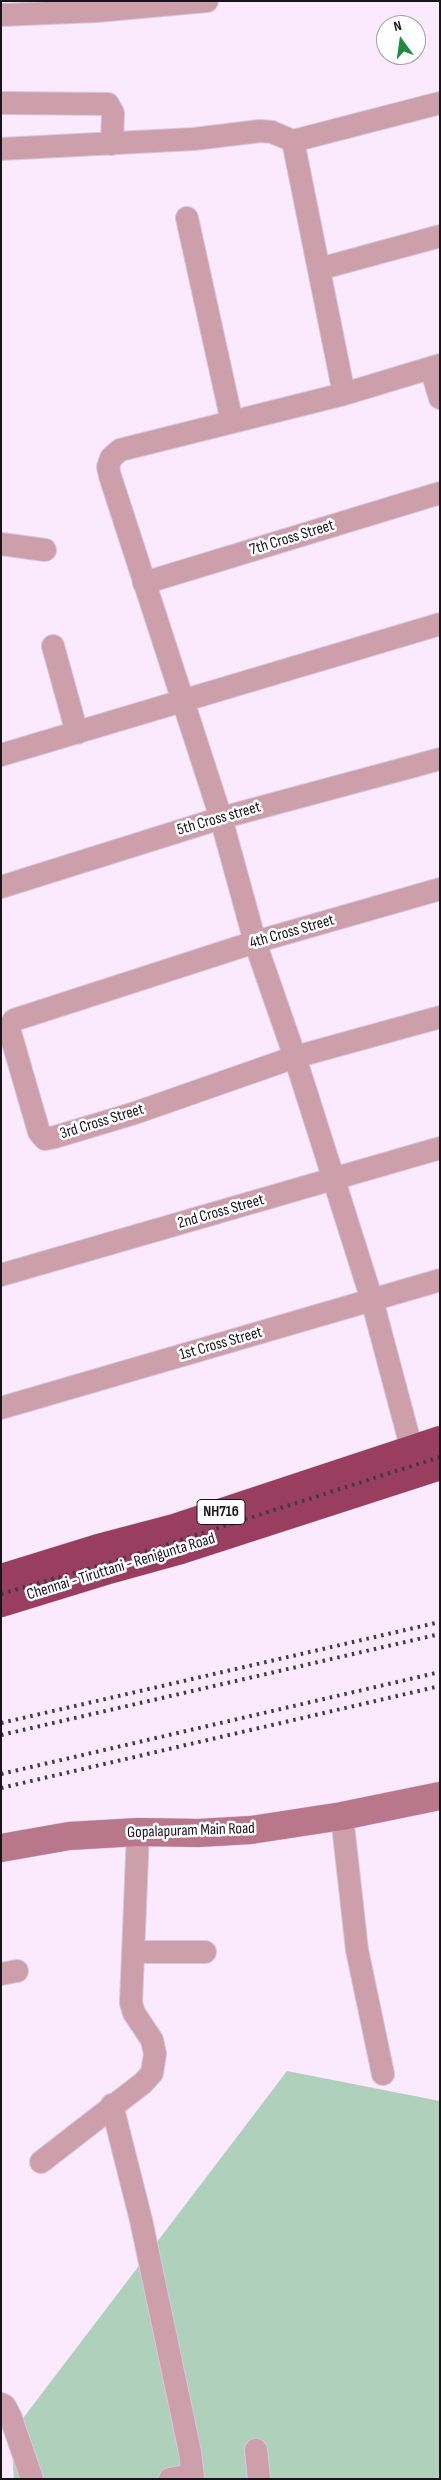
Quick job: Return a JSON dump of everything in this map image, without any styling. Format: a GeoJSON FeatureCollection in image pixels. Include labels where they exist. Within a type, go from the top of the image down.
{"type":"FeatureCollection","features":[{"type":"Feature","properties":{"kind":"highway","name":"Chennai - Tiruttani - Renigunta Road"},"geometry":{"type":"LineString","coordinates":[[1,1603],[180,1550],[423,1463],[440,1440]]}},
{"type":"Feature","properties":{"kind":"highway","name":"Chennai - Tiruttani - Renigunta Road"},"geometry":{"type":"LineString","coordinates":[[1,1578],[98,1548],[423,1463]]}},
{"type":"Feature","properties":{"kind":"street"},"geometry":{"type":"LineString","coordinates":[[1,15],[97,11],[206,1]]}},
{"type":"Feature","properties":{"kind":"street"},"geometry":{"type":"LineString","coordinates":[[1,103],[108,104],[113,113],[112,144]]}},
{"type":"Feature","properties":{"kind":"street"},"geometry":{"type":"LineString","coordinates":[[1,149],[194,139],[260,131],[272,132],[293,141],[440,103]]}},
{"type":"Feature","properties":{"kind":"street"},"geometry":{"type":"LineString","coordinates":[[293,141],[344,394]]}},
{"type":"Feature","properties":{"kind":"street"},"geometry":{"type":"LineString","coordinates":[[187,218],[232,422]]}},
{"type":"Feature","properties":{"kind":"street"},"geometry":{"type":"LineString","coordinates":[[319,269],[440,236]]}},
{"type":"Feature","properties":{"kind":"street"},"geometry":{"type":"LineString","coordinates":[[423,1463],[295,1057],[255,942],[221,818],[108,467],[111,458],[120,450],[344,394],[435,367],[440,398]]}},
{"type":"Feature","properties":{"kind":"street","name":"7th Cross Street"},"geometry":{"type":"LineString","coordinates":[[144,582],[440,494]]}},
{"type":"Feature","properties":{"kind":"street"},"geometry":{"type":"LineString","coordinates":[[1,544],[45,550]]}},
{"type":"Feature","properties":{"kind":"street"},"geometry":{"type":"LineString","coordinates":[[1,755],[184,702],[440,624]]}},
{"type":"Feature","properties":{"kind":"street"},"geometry":{"type":"LineString","coordinates":[[53,646],[78,733]]}},
{"type":"Feature","properties":{"kind":"street","name":"5th Cross street"},"geometry":{"type":"LineString","coordinates":[[1,887],[221,818],[440,759]]}},
{"type":"Feature","properties":{"kind":"street","name":"4th Cross Street"},"geometry":{"type":"LineString","coordinates":[[144,977],[255,942],[440,889]]}},
{"type":"Feature","properties":{"kind":"street","name":"3rd Cross Street"},"geometry":{"type":"LineString","coordinates":[[144,977],[14,1020],[11,1023],[10,1032],[38,1132],[45,1139],[135,1113],[295,1057]]}},
{"type":"Feature","properties":{"kind":"street"},"geometry":{"type":"LineString","coordinates":[[295,1057],[440,1017]]}},
{"type":"Feature","properties":{"kind":"street","name":"2nd Cross Street"},"geometry":{"type":"LineString","coordinates":[[1,1275],[440,1148]]}},
{"type":"Feature","properties":{"kind":"street","name":"1st Cross Street"},"geometry":{"type":"LineString","coordinates":[[1,1408],[440,1280]]}},
{"type":"Feature","properties":{"kind":"street","name":"Gopalapuram Main Road"},"geometry":{"type":"LineString","coordinates":[[1,1848],[69,1836],[138,1832],[198,1833],[250,1830],[342,1816],[440,1796]]}},
{"type":"Feature","properties":{"kind":"street"},"geometry":{"type":"LineString","coordinates":[[342,1816],[357,1950],[383,2074]]}},
{"type":"Feature","properties":{"kind":"street"},"geometry":{"type":"LineString","coordinates":[[41,2162],[112,2105],[144,2083],[152,2073],[156,2054],[152,2040],[134,2013],[131,2003],[138,1832]]}},
{"type":"Feature","properties":{"kind":"street"},"geometry":{"type":"LineString","coordinates":[[134,1952],[205,1952]]}},
{"type":"Feature","properties":{"kind":"street"},"geometry":{"type":"LineString","coordinates":[[112,2105],[143,2230],[190,2452],[193,2477],[170,2479]]}},
{"type":"Feature","properties":{"kind":"street"},"geometry":{"type":"LineString","coordinates":[[1,2404],[6,2406],[11,2418],[32,2479]]}},
{"type":"Feature","properties":{"kind":"street"},"geometry":{"type":"LineString","coordinates":[[256,2450],[259,2479]]}},
{"type":"Feature","properties":{"kind":"green space"},"geometry":{"type":"Polygon","coordinates":[[[287,2071],[440,2101],[440,2479],[14,2479],[11,2434],[287,2071]]]}},
{"type":"Feature","properties":{"kind":"railway"},"geometry":{"type":"LineString","coordinates":[[1,1594],[118,1560],[440,1457]]}},
{"type":"Feature","properties":{"kind":"railway"},"geometry":{"type":"LineString","coordinates":[[1,1723],[440,1622]]}},
{"type":"Feature","properties":{"kind":"railway"},"geometry":{"type":"LineString","coordinates":[[1,1735],[440,1634]]}},
{"type":"Feature","properties":{"kind":"railway"},"geometry":{"type":"LineString","coordinates":[[1,1774],[440,1672]]}},
{"type":"Feature","properties":{"kind":"railway"},"geometry":{"type":"LineString","coordinates":[[1,1788],[440,1686]]}}]}
